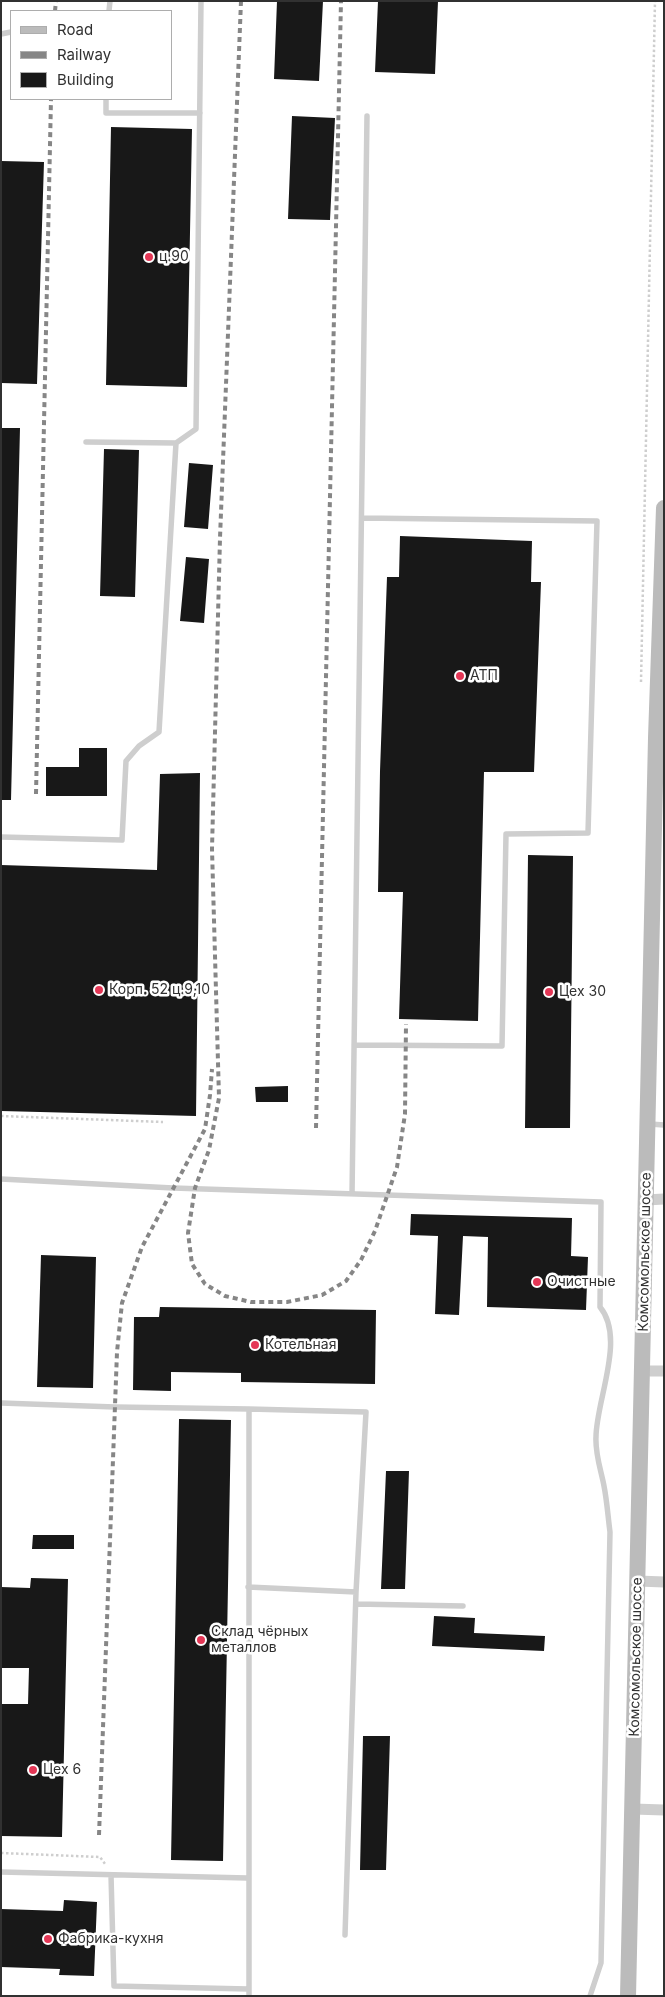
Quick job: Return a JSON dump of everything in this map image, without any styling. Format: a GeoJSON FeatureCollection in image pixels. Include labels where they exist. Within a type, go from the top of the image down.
{"type":"FeatureCollection","features":[{"type":"Feature","properties":{"kind":"main road","name":"Комсомольское шоссе"},"geometry":{"type":"LineString","coordinates":[[628,1996],[646,1200],[656,1124],[664,508]]}},
{"type":"Feature","properties":{"kind":"street"},"geometry":{"type":"LineString","coordinates":[[646,1200],[664,1200]]}},
{"type":"Feature","properties":{"kind":"street"},"geometry":{"type":"LineString","coordinates":[[642,1371],[664,1371]]}},
{"type":"Feature","properties":{"kind":"street"},"geometry":{"type":"LineString","coordinates":[[638,1581],[664,1582]]}},
{"type":"Feature","properties":{"kind":"street"},"geometry":{"type":"LineString","coordinates":[[633,1809],[664,1810]]}},
{"type":"Feature","properties":{"kind":"lane"},"geometry":{"type":"LineString","coordinates":[[86,442],[176,443],[196,429],[202,1]]}},
{"type":"Feature","properties":{"kind":"lane"},"geometry":{"type":"LineString","coordinates":[[106,100],[106,113],[200,113]]}},
{"type":"Feature","properties":{"kind":"lane"},"geometry":{"type":"LineString","coordinates":[[352,1194],[367,116]]}},
{"type":"Feature","properties":{"kind":"lane"},"geometry":{"type":"LineString","coordinates":[[1,837],[122,840],[126,761],[139,746],[159,732],[176,443]]}},
{"type":"Feature","properties":{"kind":"lane"},"geometry":{"type":"LineString","coordinates":[[354,1045],[502,1046],[506,834],[588,833],[597,521],[362,518]]}},
{"type":"Feature","properties":{"kind":"lane"},"geometry":{"type":"LineString","coordinates":[[1,1179],[173,1188],[601,1202],[600,1307],[605,1314],[609,1334],[610,1358],[597,1418],[596,1437],[610,1532],[600,1963],[590,1996]]}},
{"type":"Feature","properties":{"kind":"lane"},"geometry":{"type":"LineString","coordinates":[[1,1403],[366,1412],[356,1592],[345,1935]]}},
{"type":"Feature","properties":{"kind":"lane"},"geometry":{"type":"LineString","coordinates":[[112,1875],[114,1986],[248,1993],[249,1409]]}},
{"type":"Feature","properties":{"kind":"lane"},"geometry":{"type":"LineString","coordinates":[[248,1587],[356,1592]]}},
{"type":"Feature","properties":{"kind":"lane"},"geometry":{"type":"LineString","coordinates":[[356,1604],[463,1606]]}},
{"type":"Feature","properties":{"kind":"lane"},"geometry":{"type":"LineString","coordinates":[[1,1872],[247,1878]]}},
{"type":"Feature","properties":{"kind":"path"},"geometry":{"type":"LineString","coordinates":[[1,1116],[163,1122]]}},
{"type":"Feature","properties":{"kind":"path"},"geometry":{"type":"LineString","coordinates":[[1,1853],[100,1856],[112,1875]]}},
{"type":"Feature","properties":{"kind":"building"},"geometry":{"type":"Polygon","coordinates":[[[277,1],[323,1],[319,81],[274,79],[277,1]]]}},
{"type":"Feature","properties":{"kind":"building"},"geometry":{"type":"Polygon","coordinates":[[[378,1],[438,1],[435,74],[375,72],[378,1]]]}},
{"type":"Feature","properties":{"kind":"building"},"geometry":{"type":"Polygon","coordinates":[[[292,116],[335,118],[330,220],[288,219],[292,116]]]}},
{"type":"Feature","properties":{"kind":"building","name":"ц.90"},"geometry":{"type":"Polygon","coordinates":[[[111,127],[192,129],[187,387],[106,385],[111,127]]]}},
{"type":"Feature","properties":{"kind":"building"},"geometry":{"type":"Polygon","coordinates":[[[1,161],[44,162],[37,384],[1,383],[1,161]]]}},
{"type":"Feature","properties":{"kind":"building"},"geometry":{"type":"Polygon","coordinates":[[[1,428],[20,428],[11,800],[1,800],[1,428]]]}},
{"type":"Feature","properties":{"kind":"building"},"geometry":{"type":"Polygon","coordinates":[[[104,449],[139,450],[135,597],[100,596],[104,449]]]}},
{"type":"Feature","properties":{"kind":"building"},"geometry":{"type":"Polygon","coordinates":[[[189,463],[213,465],[208,529],[184,527],[189,463]]]}},
{"type":"Feature","properties":{"kind":"building","name":"АТП"},"geometry":{"type":"Polygon","coordinates":[[[400,536],[532,541],[531,582],[541,582],[534,772],[484,772],[478,1021],[399,1019],[403,892],[378,892],[387,577],[399,577],[400,536]]]}},
{"type":"Feature","properties":{"kind":"building"},"geometry":{"type":"Polygon","coordinates":[[[186,557],[209,559],[204,623],[180,621],[186,557]]]}},
{"type":"Feature","properties":{"kind":"building"},"geometry":{"type":"Polygon","coordinates":[[[79,748],[107,748],[107,796],[46,796],[46,767],[79,767],[79,748]]]}},
{"type":"Feature","properties":{"kind":"building","name":"Корп. 52 ц.9,10"},"geometry":{"type":"Polygon","coordinates":[[[200,773],[196,1116],[1,1111],[1,865],[157,870],[160,774],[200,773]]]}},
{"type":"Feature","properties":{"kind":"building","name":"Цех 30"},"geometry":{"type":"Polygon","coordinates":[[[528,855],[573,856],[570,1128],[525,1128],[528,855]]]}},
{"type":"Feature","properties":{"kind":"building"},"geometry":{"type":"Polygon","coordinates":[[[288,1086],[288,1102],[256,1102],[255,1087],[288,1086]]]}},
{"type":"Feature","properties":{"kind":"building"},"geometry":{"type":"Polygon","coordinates":[[[411,1214],[572,1218],[571,1256],[588,1257],[586,1310],[487,1307],[488,1237],[463,1236],[459,1315],[435,1314],[438,1236],[410,1235],[411,1214]]]}},
{"type":"Feature","properties":{"kind":"building"},"geometry":{"type":"Polygon","coordinates":[[[41,1255],[96,1257],[93,1388],[37,1387],[41,1255]]]}},
{"type":"Feature","properties":{"kind":"building","name":"Котельная"},"geometry":{"type":"Polygon","coordinates":[[[160,1307],[376,1310],[375,1384],[241,1382],[241,1373],[171,1372],[171,1391],[133,1390],[134,1317],[159,1317],[160,1307]]]}},
{"type":"Feature","properties":{"kind":"building","name":"Склад чёрных металлов"},"geometry":{"type":"Polygon","coordinates":[[[179,1419],[231,1420],[223,1861],[171,1860],[179,1419]]]}},
{"type":"Feature","properties":{"kind":"building"},"geometry":{"type":"Polygon","coordinates":[[[386,1471],[409,1471],[405,1589],[381,1589],[386,1471]]]}},
{"type":"Feature","properties":{"kind":"building"},"geometry":{"type":"Polygon","coordinates":[[[33,1535],[74,1535],[74,1549],[32,1549],[33,1535]]]}},
{"type":"Feature","properties":{"kind":"building","name":"Цех 6"},"geometry":{"type":"Polygon","coordinates":[[[31,1578],[68,1579],[62,1837],[1,1836],[1,1704],[28,1704],[29,1668],[1,1668],[1,1587],[30,1588],[31,1578]]]}},
{"type":"Feature","properties":{"kind":"building"},"geometry":{"type":"Polygon","coordinates":[[[434,1616],[475,1618],[474,1633],[545,1636],[544,1651],[432,1646],[434,1616]]]}},
{"type":"Feature","properties":{"kind":"building"},"geometry":{"type":"Polygon","coordinates":[[[363,1736],[390,1736],[386,1870],[360,1870],[363,1736]]]}},
{"type":"Feature","properties":{"kind":"building","name":"Фабрика-кухня"},"geometry":{"type":"Polygon","coordinates":[[[64,1900],[97,1902],[94,1976],[59,1975],[60,1969],[1,1967],[1,1909],[63,1911],[64,1900]]]}},
{"type":"Feature","properties":{"kind":"railway"},"geometry":{"type":"LineString","coordinates":[[55,10],[56,1]]}},
{"type":"Feature","properties":{"kind":"railway"},"geometry":{"type":"LineString","coordinates":[[241,1],[220,538],[212,849],[219,1098],[209,1150],[195,1188],[188,1233],[192,1264],[205,1284],[225,1296],[251,1302],[287,1302],[322,1295],[346,1281],[361,1260],[375,1231],[397,1167],[405,1114],[406,1024]]}},
{"type":"Feature","properties":{"kind":"railway"},"geometry":{"type":"LineString","coordinates":[[316,1128],[341,1]]}},
{"type":"Feature","properties":{"kind":"railway"},"geometry":{"type":"LineString","coordinates":[[36,794],[51,100]]}},
{"type":"Feature","properties":{"kind":"railway"},"geometry":{"type":"LineString","coordinates":[[99,1835],[117,1352],[122,1303],[142,1247],[205,1129],[212,1069]]}},
{"type":"Feature","properties":{"kind":"place","name":"ц.90"},"geometry":{"type":"Point","coordinates":[149,257]}},
{"type":"Feature","properties":{"kind":"place","name":"АТП"},"geometry":{"type":"Point","coordinates":[460,676]}},
{"type":"Feature","properties":{"kind":"place","name":"Корп. 52 ц.9,10"},"geometry":{"type":"Point","coordinates":[99,990]}},
{"type":"Feature","properties":{"kind":"place","name":"Цех 30"},"geometry":{"type":"Point","coordinates":[549,992]}},
{"type":"Feature","properties":{"kind":"place","name":"Очистные"},"geometry":{"type":"Point","coordinates":[537,1282]}},
{"type":"Feature","properties":{"kind":"place","name":"Котельная"},"geometry":{"type":"Point","coordinates":[255,1345]}},
{"type":"Feature","properties":{"kind":"place","name":"Склад чёрных металлов"},"geometry":{"type":"Point","coordinates":[201,1640]}},
{"type":"Feature","properties":{"kind":"place","name":"Цех 6"},"geometry":{"type":"Point","coordinates":[33,1770]}},
{"type":"Feature","properties":{"kind":"place","name":"Фабрика-кухня"},"geometry":{"type":"Point","coordinates":[48,1939]}}]}
